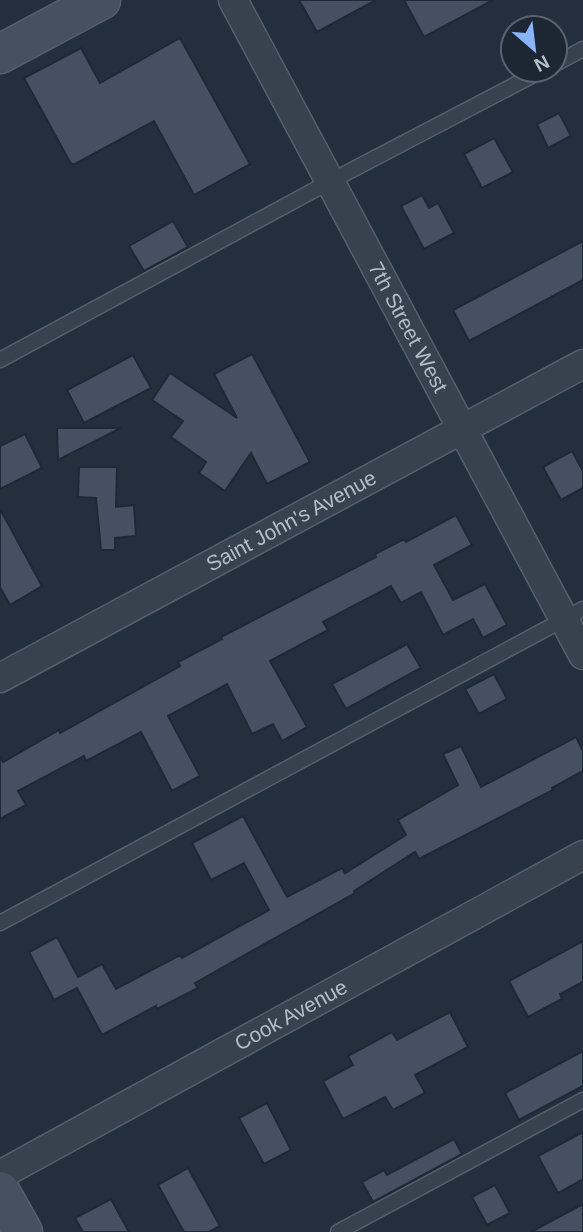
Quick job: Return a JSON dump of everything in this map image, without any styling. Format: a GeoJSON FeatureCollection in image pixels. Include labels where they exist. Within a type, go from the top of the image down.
{"type":"FeatureCollection","features":[{"type":"Feature","properties":{"kind":"main road"},"geometry":{"type":"LineString","coordinates":[[0,54],[101,0]]}},
{"type":"Feature","properties":{"kind":"main road"},"geometry":{"type":"LineString","coordinates":[[0,1191],[23,1232]]}},
{"type":"Feature","properties":{"kind":"street","name":"7th Street West"},"geometry":{"type":"LineString","coordinates":[[233,0],[464,428],[573,614],[583,655]]}},
{"type":"Feature","properties":{"kind":"street","name":"Saint John's Avenue"},"geometry":{"type":"LineString","coordinates":[[0,678],[583,364]]}},
{"type":"Feature","properties":{"kind":"street","name":"Cook Avenue"},"geometry":{"type":"LineString","coordinates":[[0,1175],[583,855]]}},
{"type":"Feature","properties":{"kind":"lane"},"geometry":{"type":"LineString","coordinates":[[0,360],[516,84]]}},
{"type":"Feature","properties":{"kind":"lane"},"geometry":{"type":"LineString","coordinates":[[0,923],[573,614]]}},
{"type":"Feature","properties":{"kind":"lane"},"geometry":{"type":"LineString","coordinates":[[338,1232],[583,1100]]}},
{"type":"Feature","properties":{"kind":"building"},"geometry":{"type":"Polygon","coordinates":[[[299,0],[376,0],[317,32],[299,0]]]}},
{"type":"Feature","properties":{"kind":"building"},"geometry":{"type":"Polygon","coordinates":[[[404,0],[493,0],[424,37],[404,0]]]}},
{"type":"Feature","properties":{"kind":"building"},"geometry":{"type":"Polygon","coordinates":[[[180,38],[250,164],[194,195],[154,121],[71,164],[24,78],[81,48],[100,83],[180,38]]]}},
{"type":"Feature","properties":{"kind":"building"},"geometry":{"type":"Polygon","coordinates":[[[559,113],[571,136],[548,148],[537,124],[559,113]]]}},
{"type":"Feature","properties":{"kind":"building"},"geometry":{"type":"Polygon","coordinates":[[[494,138],[513,172],[482,188],[464,154],[494,138]]]}},
{"type":"Feature","properties":{"kind":"building"},"geometry":{"type":"Polygon","coordinates":[[[422,195],[429,208],[438,203],[454,233],[424,249],[401,206],[422,195]]]}},
{"type":"Feature","properties":{"kind":"building"},"geometry":{"type":"Polygon","coordinates":[[[173,221],[188,247],[144,271],[129,246],[173,221]]]}},
{"type":"Feature","properties":{"kind":"building"},"geometry":{"type":"Polygon","coordinates":[[[583,241],[583,280],[469,341],[453,310],[583,241]]]}},
{"type":"Feature","properties":{"kind":"building"},"geometry":{"type":"Polygon","coordinates":[[[252,354],[310,462],[267,484],[251,453],[225,491],[199,473],[206,462],[171,437],[183,421],[152,400],[170,373],[237,418],[214,374],[252,354]]]}},
{"type":"Feature","properties":{"kind":"building"},"geometry":{"type":"Polygon","coordinates":[[[133,355],[151,388],[84,423],[67,390],[133,355]]]}},
{"type":"Feature","properties":{"kind":"building"},"geometry":{"type":"Polygon","coordinates":[[[57,428],[121,428],[58,460],[57,428]]]}},
{"type":"Feature","properties":{"kind":"building"},"geometry":{"type":"Polygon","coordinates":[[[25,434],[42,468],[0,489],[0,446],[25,434]]]}},
{"type":"Feature","properties":{"kind":"building"},"geometry":{"type":"Polygon","coordinates":[[[572,451],[583,471],[583,488],[561,500],[543,467],[572,451]]]}},
{"type":"Feature","properties":{"kind":"building"},"geometry":{"type":"Polygon","coordinates":[[[79,467],[117,467],[116,507],[134,505],[136,536],[115,538],[115,550],[101,550],[96,498],[78,497],[79,467]]]}},
{"type":"Feature","properties":{"kind":"building"},"geometry":{"type":"Polygon","coordinates":[[[0,509],[42,586],[10,605],[0,587],[0,509]]]}},
{"type":"Feature","properties":{"kind":"building"},"geometry":{"type":"Polygon","coordinates":[[[456,515],[472,545],[434,565],[453,600],[485,584],[507,625],[483,638],[473,619],[443,635],[421,592],[401,603],[391,586],[323,622],[328,630],[270,661],[307,727],[282,741],[273,724],[252,734],[227,684],[168,716],[200,776],[172,791],[141,732],[86,761],[84,756],[18,791],[26,805],[0,819],[0,756],[3,762],[59,730],[60,733],[180,666],[178,662],[222,639],[221,637],[376,557],[375,554],[404,539],[406,542],[456,515]]]}},
{"type":"Feature","properties":{"kind":"building"},"geometry":{"type":"Polygon","coordinates":[[[407,644],[421,668],[346,709],[332,684],[407,644]]]}},
{"type":"Feature","properties":{"kind":"building"},"geometry":{"type":"Polygon","coordinates":[[[494,674],[507,699],[479,714],[465,689],[494,674]]]}},
{"type":"Feature","properties":{"kind":"building"},"geometry":{"type":"Polygon","coordinates":[[[576,737],[583,751],[583,771],[552,788],[553,790],[419,859],[415,852],[354,891],[355,893],[195,983],[198,988],[157,1009],[156,1006],[102,1035],[77,988],[54,1000],[29,952],[57,937],[78,977],[102,964],[116,989],[180,955],[182,958],[269,910],[244,863],[211,880],[192,843],[243,816],[287,897],[342,868],[345,873],[406,835],[398,820],[458,785],[443,754],[461,746],[481,787],[576,737]]]}},
{"type":"Feature","properties":{"kind":"building"},"geometry":{"type":"Polygon","coordinates":[[[583,941],[583,982],[560,994],[562,999],[528,1017],[509,981],[583,941]]]}},
{"type":"Feature","properties":{"kind":"building"},"geometry":{"type":"Polygon","coordinates":[[[450,1012],[468,1047],[415,1075],[425,1093],[393,1110],[385,1097],[343,1119],[323,1081],[353,1065],[348,1056],[392,1032],[397,1040],[450,1012]]]}},
{"type":"Feature","properties":{"kind":"building"},"geometry":{"type":"Polygon","coordinates":[[[583,1051],[583,1086],[519,1120],[505,1093],[583,1051]]]}},
{"type":"Feature","properties":{"kind":"building"},"geometry":{"type":"Polygon","coordinates":[[[267,1103],[291,1150],[264,1164],[239,1118],[267,1103]]]}},
{"type":"Feature","properties":{"kind":"building"},"geometry":{"type":"Polygon","coordinates":[[[583,1132],[583,1179],[558,1193],[538,1156],[583,1132]]]}},
{"type":"Feature","properties":{"kind":"building"},"geometry":{"type":"Polygon","coordinates":[[[454,1139],[462,1154],[373,1202],[362,1182],[384,1170],[387,1175],[454,1139]]]}},
{"type":"Feature","properties":{"kind":"building"},"geometry":{"type":"Polygon","coordinates":[[[188,1168],[220,1226],[209,1232],[184,1232],[158,1185],[188,1168]]]}},
{"type":"Feature","properties":{"kind":"building"},"geometry":{"type":"Polygon","coordinates":[[[495,1185],[510,1213],[487,1225],[472,1197],[495,1185]]]}},
{"type":"Feature","properties":{"kind":"building"},"geometry":{"type":"Polygon","coordinates":[[[111,1199],[129,1232],[83,1232],[75,1218],[111,1199]]]}},
{"type":"Feature","properties":{"kind":"building"},"geometry":{"type":"Polygon","coordinates":[[[583,1204],[583,1232],[531,1232],[583,1204]]]}}]}
